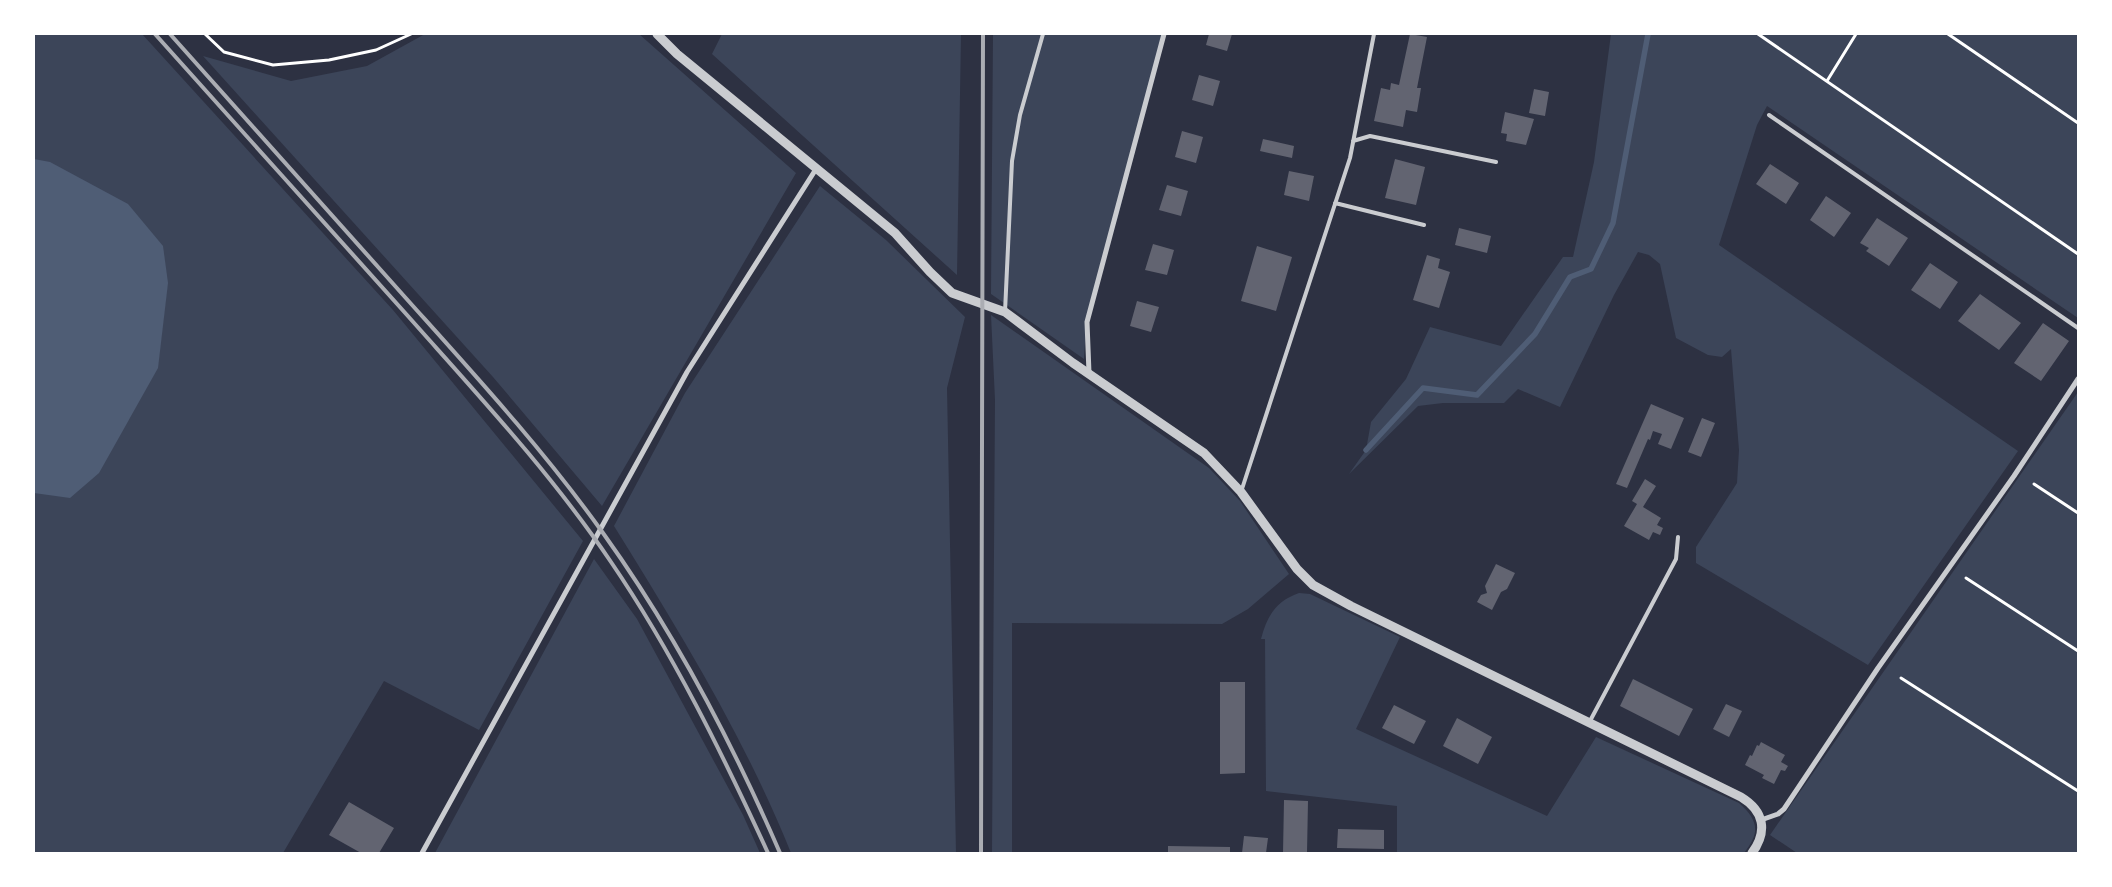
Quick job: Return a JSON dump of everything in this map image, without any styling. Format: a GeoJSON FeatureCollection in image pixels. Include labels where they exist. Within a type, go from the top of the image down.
{"type":"FeatureCollection","features":[{"type":"Feature","properties":{"kind":"street"},"geometry":{"type":"LineString","coordinates":[[657,34],[677,54],[895,233],[952,293],[1005,312],[1089,374],[1197,448],[1242,492],[1287,558],[1308,581],[1325,593],[1741,797],[1755,807],[1762,820],[1761,838],[1752,853]]}},
{"type":"Feature","properties":{"kind":"street"},"geometry":{"type":"LineString","coordinates":[[1089,374],[1087,322],[1164,34]]}},
{"type":"Feature","properties":{"kind":"street"},"geometry":{"type":"LineString","coordinates":[[422,853],[688,372],[816,170]]}},
{"type":"Feature","properties":{"kind":"street"},"geometry":{"type":"LineString","coordinates":[[1762,820],[1778,814],[1784,809],[1858,698],[2019,468],[2078,379]]}},
{"type":"Feature","properties":{"kind":"lane"},"geometry":{"type":"LineString","coordinates":[[1005,312],[1008,296],[1009,196],[1014,146],[1020,115],[1043,34]]}},
{"type":"Feature","properties":{"kind":"lane"},"geometry":{"type":"LineString","coordinates":[[1242,492],[1335,204],[1353,141],[1374,34]]}},
{"type":"Feature","properties":{"kind":"lane"},"geometry":{"type":"LineString","coordinates":[[1769,115],[2078,328]]}},
{"type":"Feature","properties":{"kind":"lane"},"geometry":{"type":"LineString","coordinates":[[1353,141],[1370,136],[1496,162]]}},
{"type":"Feature","properties":{"kind":"lane"},"geometry":{"type":"LineString","coordinates":[[1335,204],[1424,225]]}},
{"type":"Feature","properties":{"kind":"lane"},"geometry":{"type":"LineString","coordinates":[[1589,723],[1676,559],[1678,537]]}},
{"type":"Feature","properties":{"kind":"path"},"geometry":{"type":"LineString","coordinates":[[206,34],[224,52],[273,65],[329,60],[376,50],[411,34]]}},
{"type":"Feature","properties":{"kind":"path"},"geometry":{"type":"LineString","coordinates":[[1758,34],[2078,254]]}},
{"type":"Feature","properties":{"kind":"path"},"geometry":{"type":"LineString","coordinates":[[1826,81],[1856,34]]}},
{"type":"Feature","properties":{"kind":"path"},"geometry":{"type":"LineString","coordinates":[[1948,34],[2078,123]]}},
{"type":"Feature","properties":{"kind":"path"},"geometry":{"type":"LineString","coordinates":[[2034,484],[2078,513]]}},
{"type":"Feature","properties":{"kind":"path"},"geometry":{"type":"LineString","coordinates":[[1966,578],[2078,651]]}},
{"type":"Feature","properties":{"kind":"path"},"geometry":{"type":"LineString","coordinates":[[1901,678],[2078,791]]}},
{"type":"Feature","properties":{"kind":"shaded area"},"geometry":{"type":"Polygon","coordinates":[[[34,34],[142,34],[393,310],[583,541],[479,730],[384,681],[283,853],[34,853],[34,34]]]}},
{"type":"Feature","properties":{"kind":"shaded area"},"geometry":{"type":"Polygon","coordinates":[[[425,34],[639,34],[796,173],[602,506],[493,377],[203,56],[291,81],[367,66],[425,34]]]}},
{"type":"Feature","properties":{"kind":"shaded area"},"geometry":{"type":"Polygon","coordinates":[[[722,34],[961,34],[957,275],[712,54],[722,34]]]}},
{"type":"Feature","properties":{"kind":"shaded area"},"geometry":{"type":"Polygon","coordinates":[[[993,34],[1165,34],[1118,217],[1105,251],[1095,286],[1085,341],[1084,359],[991,294],[993,34]]]}},
{"type":"Feature","properties":{"kind":"shaded area"},"geometry":{"type":"Polygon","coordinates":[[[1611,34],[2078,34],[2078,318],[1767,106],[1757,125],[1719,245],[2018,451],[1868,665],[1696,563],[1696,547],[1737,483],[1739,450],[1731,349],[1722,357],[1708,355],[1676,338],[1660,264],[1649,255],[1638,252],[1614,295],[1560,407],[1518,389],[1504,403],[1443,403],[1418,406],[1349,474],[1366,450],[1371,422],[1406,379],[1430,327],[1501,346],[1563,257],[1573,257],[1594,162],[1611,34]]]}},
{"type":"Feature","properties":{"kind":"shaded area"},"geometry":{"type":"Polygon","coordinates":[[[34,159],[50,162],[128,204],[163,246],[168,283],[158,368],[99,473],[70,498],[34,493],[34,159]]]}},
{"type":"Feature","properties":{"kind":"shaded area"},"geometry":{"type":"Polygon","coordinates":[[[820,186],[886,240],[965,317],[947,388],[956,853],[791,853],[753,768],[710,686],[614,526],[685,393],[820,186]]]}},
{"type":"Feature","properties":{"kind":"shaded area"},"geometry":{"type":"Polygon","coordinates":[[[991,315],[1209,468],[1240,501],[1289,574],[1248,609],[1222,624],[1012,623],[1012,853],[992,853],[995,400],[991,315]]]}},
{"type":"Feature","properties":{"kind":"shaded area"},"geometry":{"type":"Polygon","coordinates":[[[2078,392],[2078,853],[1797,853],[1770,835],[2078,392]]]}},
{"type":"Feature","properties":{"kind":"shaded area"},"geometry":{"type":"Polygon","coordinates":[[[594,559],[637,619],[743,815],[760,853],[435,853],[594,559]]]}},
{"type":"Feature","properties":{"kind":"shaded area"},"geometry":{"type":"Polygon","coordinates":[[[1299,593],[1310,594],[1400,637],[1356,729],[1547,816],[1596,737],[1739,803],[1750,815],[1755,826],[1753,839],[1744,853],[1397,853],[1397,806],[1266,791],[1265,639],[1261,639],[1266,623],[1278,605],[1299,593]]]}},
{"type":"Feature","properties":{"kind":"building"},"geometry":{"type":"Polygon","coordinates":[[[1209,34],[1232,34],[1227,51],[1206,45],[1209,34]]]}},
{"type":"Feature","properties":{"kind":"building"},"geometry":{"type":"Polygon","coordinates":[[[1410,34],[1427,37],[1417,88],[1421,88],[1417,112],[1406,110],[1403,127],[1374,121],[1381,88],[1390,90],[1391,83],[1399,85],[1410,34]]]}},
{"type":"Feature","properties":{"kind":"building"},"geometry":{"type":"Polygon","coordinates":[[[1199,75],[1220,81],[1213,106],[1192,100],[1199,75]]]}},
{"type":"Feature","properties":{"kind":"building"},"geometry":{"type":"Polygon","coordinates":[[[1534,89],[1549,92],[1545,116],[1529,113],[1534,89]]]}},
{"type":"Feature","properties":{"kind":"building"},"geometry":{"type":"Polygon","coordinates":[[[1505,112],[1534,119],[1526,145],[1506,141],[1507,134],[1501,133],[1505,112]]]}},
{"type":"Feature","properties":{"kind":"building"},"geometry":{"type":"Polygon","coordinates":[[[1182,131],[1203,137],[1196,163],[1175,157],[1182,131]]]}},
{"type":"Feature","properties":{"kind":"building"},"geometry":{"type":"Polygon","coordinates":[[[1263,139],[1294,146],[1292,158],[1260,151],[1263,139]]]}},
{"type":"Feature","properties":{"kind":"building"},"geometry":{"type":"Polygon","coordinates":[[[1395,159],[1425,167],[1416,205],[1385,198],[1395,159]]]}},
{"type":"Feature","properties":{"kind":"building"},"geometry":{"type":"Polygon","coordinates":[[[1770,164],[1799,183],[1786,204],[1756,184],[1770,164]]]}},
{"type":"Feature","properties":{"kind":"building"},"geometry":{"type":"Polygon","coordinates":[[[1289,171],[1314,176],[1309,201],[1284,195],[1289,171]]]}},
{"type":"Feature","properties":{"kind":"building"},"geometry":{"type":"Polygon","coordinates":[[[1167,185],[1188,191],[1181,216],[1159,210],[1167,185]]]}},
{"type":"Feature","properties":{"kind":"building"},"geometry":{"type":"Polygon","coordinates":[[[1826,196],[1851,213],[1834,237],[1810,220],[1826,196]]]}},
{"type":"Feature","properties":{"kind":"building"},"geometry":{"type":"Polygon","coordinates":[[[1877,218],[1908,238],[1889,266],[1866,251],[1869,248],[1860,243],[1877,218]]]}},
{"type":"Feature","properties":{"kind":"building"},"geometry":{"type":"Polygon","coordinates":[[[1459,228],[1491,236],[1487,253],[1455,245],[1459,228]]]}},
{"type":"Feature","properties":{"kind":"building"},"geometry":{"type":"Polygon","coordinates":[[[1153,244],[1174,250],[1167,275],[1145,270],[1153,244]]]}},
{"type":"Feature","properties":{"kind":"building"},"geometry":{"type":"Polygon","coordinates":[[[1257,246],[1292,257],[1276,311],[1241,301],[1257,246]]]}},
{"type":"Feature","properties":{"kind":"building"},"geometry":{"type":"Polygon","coordinates":[[[1427,255],[1440,259],[1438,268],[1450,272],[1439,308],[1413,300],[1427,255]]]}},
{"type":"Feature","properties":{"kind":"building"},"geometry":{"type":"Polygon","coordinates":[[[1930,263],[1958,282],[1940,309],[1911,290],[1930,263]]]}},
{"type":"Feature","properties":{"kind":"building"},"geometry":{"type":"Polygon","coordinates":[[[1980,294],[2021,323],[1999,350],[1958,321],[1980,294]]]}},
{"type":"Feature","properties":{"kind":"building"},"geometry":{"type":"Polygon","coordinates":[[[1137,301],[1159,307],[1151,332],[1130,326],[1137,301]]]}},
{"type":"Feature","properties":{"kind":"building"},"geometry":{"type":"Polygon","coordinates":[[[2043,323],[2069,341],[2041,381],[2014,363],[2043,323]]]}},
{"type":"Feature","properties":{"kind":"building"},"geometry":{"type":"Polygon","coordinates":[[[1651,404],[1684,418],[1671,449],[1658,444],[1662,434],[1653,431],[1627,488],[1616,484],[1651,404]]]}},
{"type":"Feature","properties":{"kind":"building"},"geometry":{"type":"Polygon","coordinates":[[[1702,418],[1715,423],[1701,457],[1688,452],[1702,418]]]}},
{"type":"Feature","properties":{"kind":"building"},"geometry":{"type":"Polygon","coordinates":[[[1645,479],[1656,486],[1643,507],[1661,518],[1657,525],[1663,528],[1660,535],[1653,532],[1649,540],[1624,526],[1637,504],[1632,501],[1645,479]]]}},
{"type":"Feature","properties":{"kind":"building"},"geometry":{"type":"Polygon","coordinates":[[[1496,564],[1515,573],[1507,589],[1501,592],[1492,610],[1477,602],[1481,595],[1487,593],[1485,586],[1496,564]]]}},
{"type":"Feature","properties":{"kind":"building"},"geometry":{"type":"Polygon","coordinates":[[[1633,679],[1693,709],[1679,736],[1620,706],[1633,679]]]}},
{"type":"Feature","properties":{"kind":"building"},"geometry":{"type":"Polygon","coordinates":[[[1220,682],[1245,682],[1245,773],[1220,774],[1220,682]]]}},
{"type":"Feature","properties":{"kind":"building"},"geometry":{"type":"Polygon","coordinates":[[[1726,704],[1742,711],[1729,737],[1713,729],[1726,704]]]}},
{"type":"Feature","properties":{"kind":"building"},"geometry":{"type":"Polygon","coordinates":[[[1394,705],[1426,721],[1414,744],[1382,728],[1394,705]]]}},
{"type":"Feature","properties":{"kind":"building"},"geometry":{"type":"Polygon","coordinates":[[[1457,718],[1492,737],[1478,764],[1443,746],[1457,718]]]}},
{"type":"Feature","properties":{"kind":"building"},"geometry":{"type":"Polygon","coordinates":[[[1761,742],[1785,755],[1781,762],[1788,766],[1785,771],[1781,770],[1774,784],[1762,778],[1764,775],[1745,765],[1750,755],[1752,756],[1757,745],[1759,746],[1761,742]]]}},
{"type":"Feature","properties":{"kind":"building"},"geometry":{"type":"Polygon","coordinates":[[[1284,800],[1308,801],[1307,853],[1283,853],[1284,800]]]}},
{"type":"Feature","properties":{"kind":"building"},"geometry":{"type":"Polygon","coordinates":[[[349,802],[394,828],[379,853],[361,853],[329,835],[349,802]]]}},
{"type":"Feature","properties":{"kind":"building"},"geometry":{"type":"Polygon","coordinates":[[[1338,829],[1384,830],[1384,849],[1337,848],[1338,829]]]}},
{"type":"Feature","properties":{"kind":"building"},"geometry":{"type":"Polygon","coordinates":[[[1244,836],[1268,838],[1266,853],[1242,853],[1244,836]]]}},
{"type":"Feature","properties":{"kind":"building"},"geometry":{"type":"Polygon","coordinates":[[[1168,846],[1230,847],[1230,853],[1168,853],[1168,846]]]}},
{"type":"Feature","properties":{"kind":"waterway"},"geometry":{"type":"LineString","coordinates":[[1366,450],[1423,388],[1477,395],[1535,334],[1570,277],[1591,269],[1613,223],[1648,34]]}},
{"type":"Feature","properties":{"kind":"railway"},"geometry":{"type":"LineString","coordinates":[[155,34],[487,405],[539,466],[588,529],[634,597],[676,668],[733,778],[768,853]]}},
{"type":"Feature","properties":{"kind":"railway"},"geometry":{"type":"LineString","coordinates":[[170,34],[532,441],[580,502],[629,571],[678,648],[722,729],[780,853]]}},
{"type":"Feature","properties":{"kind":"railway"},"geometry":{"type":"LineString","coordinates":[[981,853],[983,34]]}}]}
